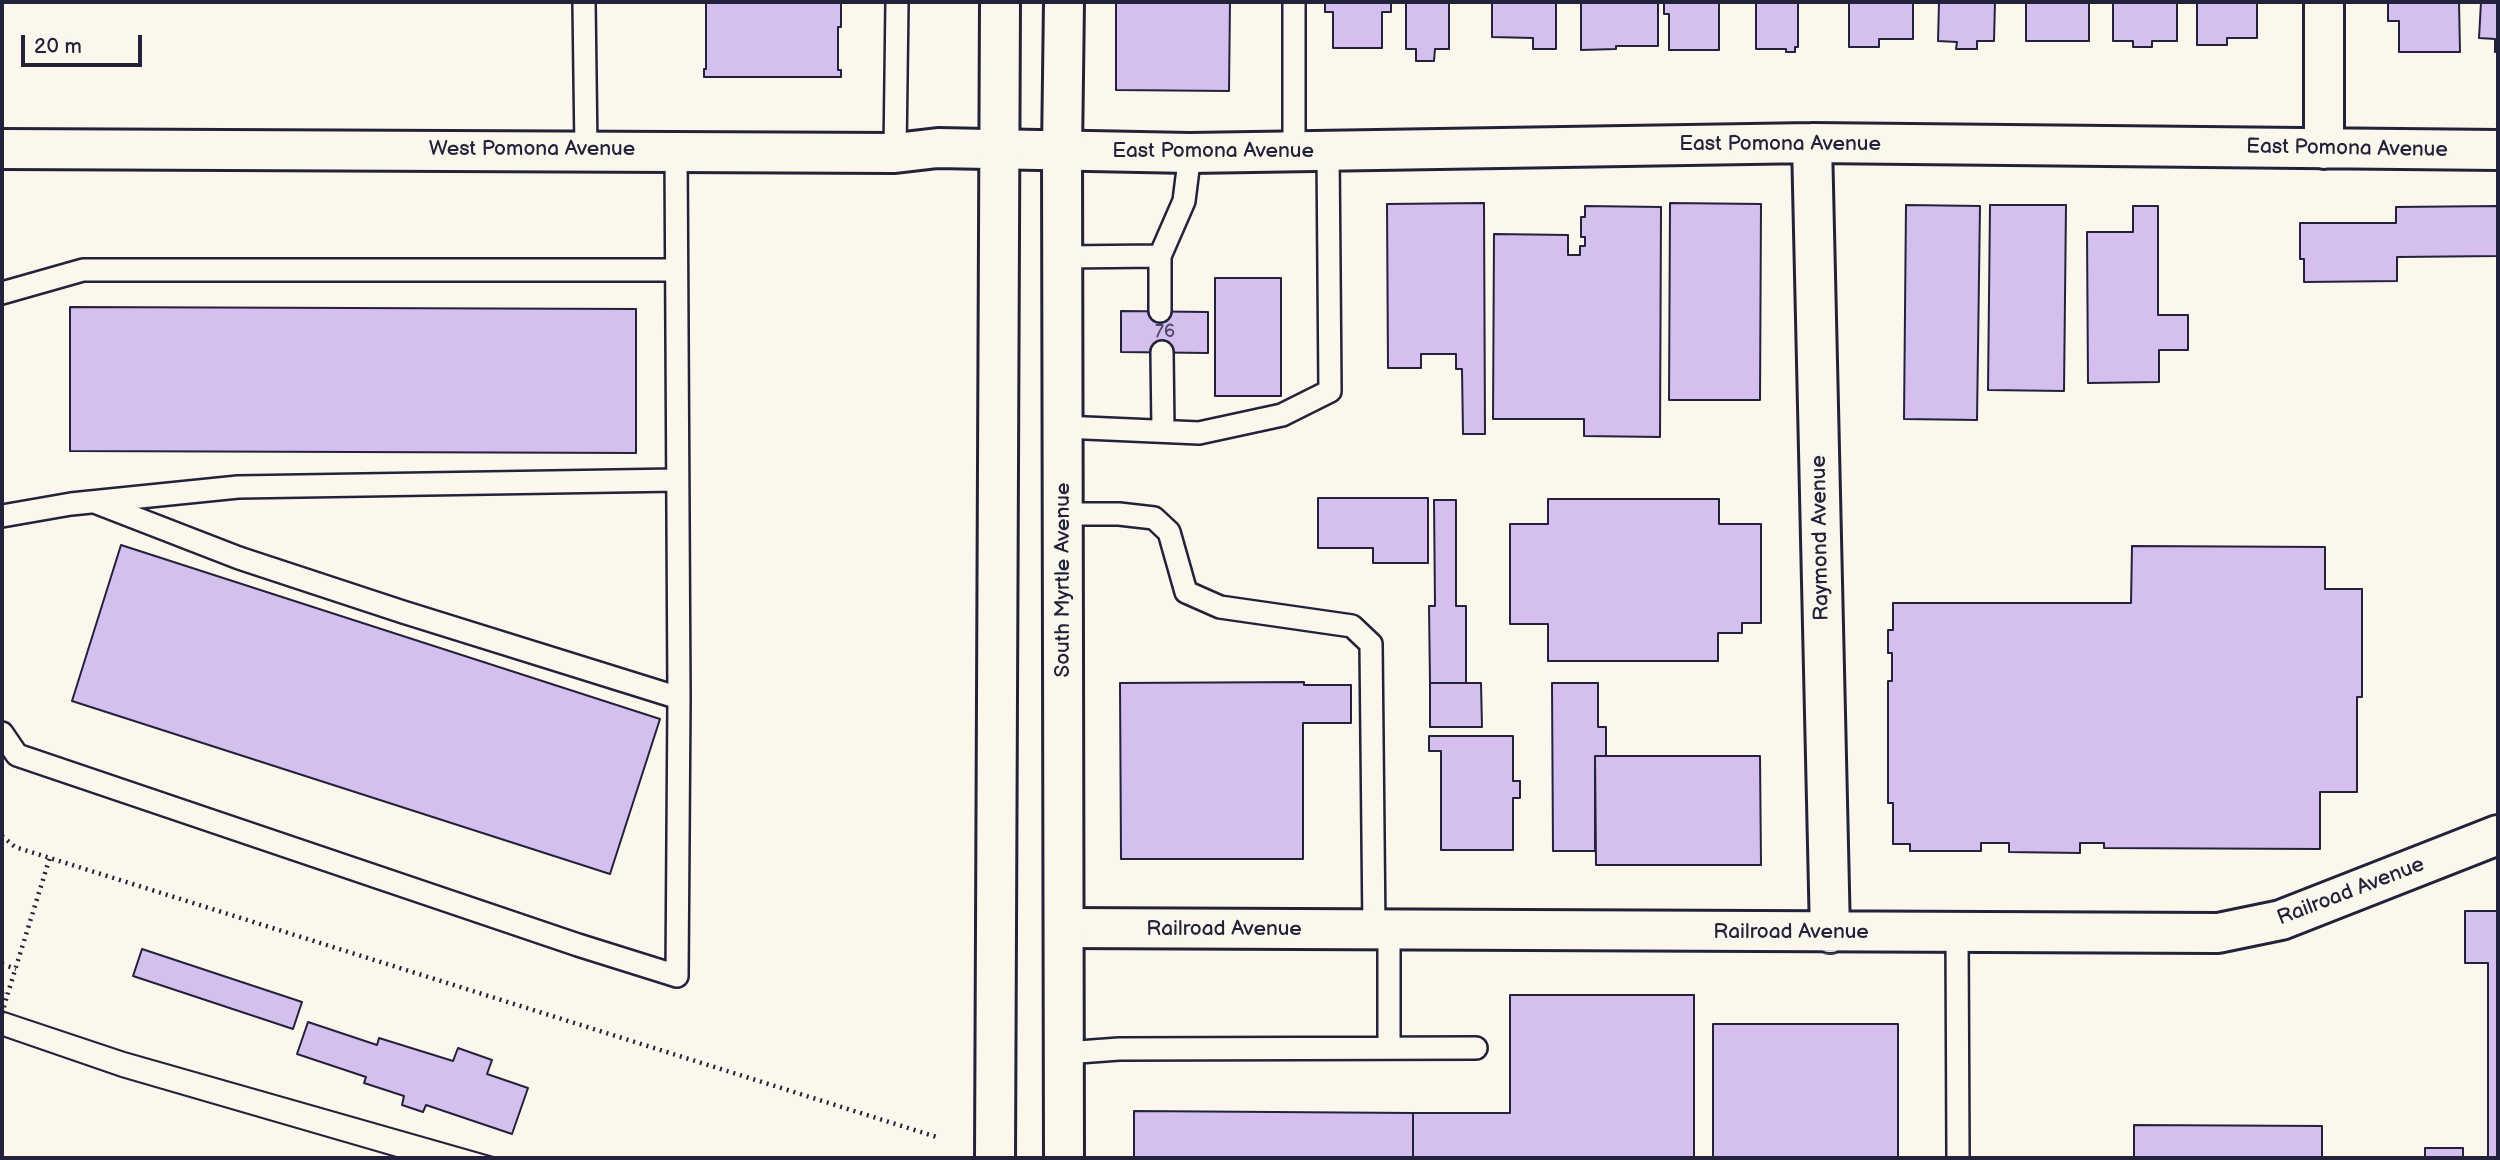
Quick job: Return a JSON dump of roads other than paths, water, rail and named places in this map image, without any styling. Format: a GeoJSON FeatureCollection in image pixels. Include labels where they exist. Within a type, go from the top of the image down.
{"type":"FeatureCollection","features":[{"type":"Feature","properties":{"kind":"street"},"geometry":{"type":"LineString","coordinates":[[995,1158],[1000,2]]}},
{"type":"Feature","properties":{"kind":"street","name":"South Myrtle Avenue"},"geometry":{"type":"LineString","coordinates":[[1064,2],[1064,1158]]}},
{"type":"Feature","properties":{"kind":"street"},"geometry":{"type":"LineString","coordinates":[[2324,2],[2324,149]]}},
{"type":"Feature","properties":{"kind":"street","name":"East Pomona Avenue"},"geometry":{"type":"LineString","coordinates":[[1062,151],[1190,153],[1812,143],[2498,150]]}},
{"type":"Feature","properties":{"kind":"street","name":"Raymond Avenue"},"geometry":{"type":"LineString","coordinates":[[1812,143],[1830,933]]}},
{"type":"Feature","properties":{"kind":"street","name":"West Pomona Avenue"},"geometry":{"type":"LineString","coordinates":[[2,149],[895,153],[938,148],[1062,151]]}},
{"type":"Feature","properties":{"kind":"street","name":"Railroad Avenue"},"geometry":{"type":"LineString","coordinates":[[1065,928],[2218,933],[2281,920],[2498,835]]}},
{"type":"Feature","properties":{"kind":"lane"},"geometry":{"type":"LineString","coordinates":[[584,2],[586,150]]}},
{"type":"Feature","properties":{"kind":"lane"},"geometry":{"type":"LineString","coordinates":[[895,153],[897,2]]}},
{"type":"Feature","properties":{"kind":"lane"},"geometry":{"type":"LineString","coordinates":[[1063,427],[1199,433],[1282,415],[1330,391],[1311,151],[1294,2]]}},
{"type":"Feature","properties":{"kind":"lane"},"geometry":{"type":"LineString","coordinates":[[2,733],[17,755],[677,976],[676,150]]}},
{"type":"Feature","properties":{"kind":"lane"},"geometry":{"type":"LineString","coordinates":[[1160,311],[1160,256],[1184,201],[1190,153]]}},
{"type":"Feature","properties":{"kind":"lane"},"geometry":{"type":"LineString","coordinates":[[1062,257],[1160,256]]}},
{"type":"Feature","properties":{"kind":"lane"},"geometry":{"type":"LineString","coordinates":[[2,293],[83,270],[676,270]]}},
{"type":"Feature","properties":{"kind":"lane"},"geometry":{"type":"LineString","coordinates":[[1162,352],[1163,431]]}},
{"type":"Feature","properties":{"kind":"lane"},"geometry":{"type":"LineString","coordinates":[[2,516],[93,502],[238,487],[677,480]]}},
{"type":"Feature","properties":{"kind":"lane"},"geometry":{"type":"LineString","coordinates":[[93,502],[240,558],[678,698]]}},
{"type":"Feature","properties":{"kind":"lane"},"geometry":{"type":"LineString","coordinates":[[1063,514],[1119,514],[1154,518],[1169,532],[1186,592],[1220,607],[1352,626],[1371,644],[1381,931],[1389,1048]]}},
{"type":"Feature","properties":{"kind":"lane"},"geometry":{"type":"LineString","coordinates":[[1957,933],[1958,1158]]}},
{"type":"Feature","properties":{"kind":"lane"},"geometry":{"type":"LineString","coordinates":[[1065,1053],[1119,1049],[1476,1048]]}},
{"type":"Feature","properties":{"kind":"tram line"},"geometry":{"type":"LineString","coordinates":[[2,1011],[125,1052],[497,1158]]}},
{"type":"Feature","properties":{"kind":"tram line"},"geometry":{"type":"LineString","coordinates":[[2,1036],[121,1077],[400,1158]]}}]}
